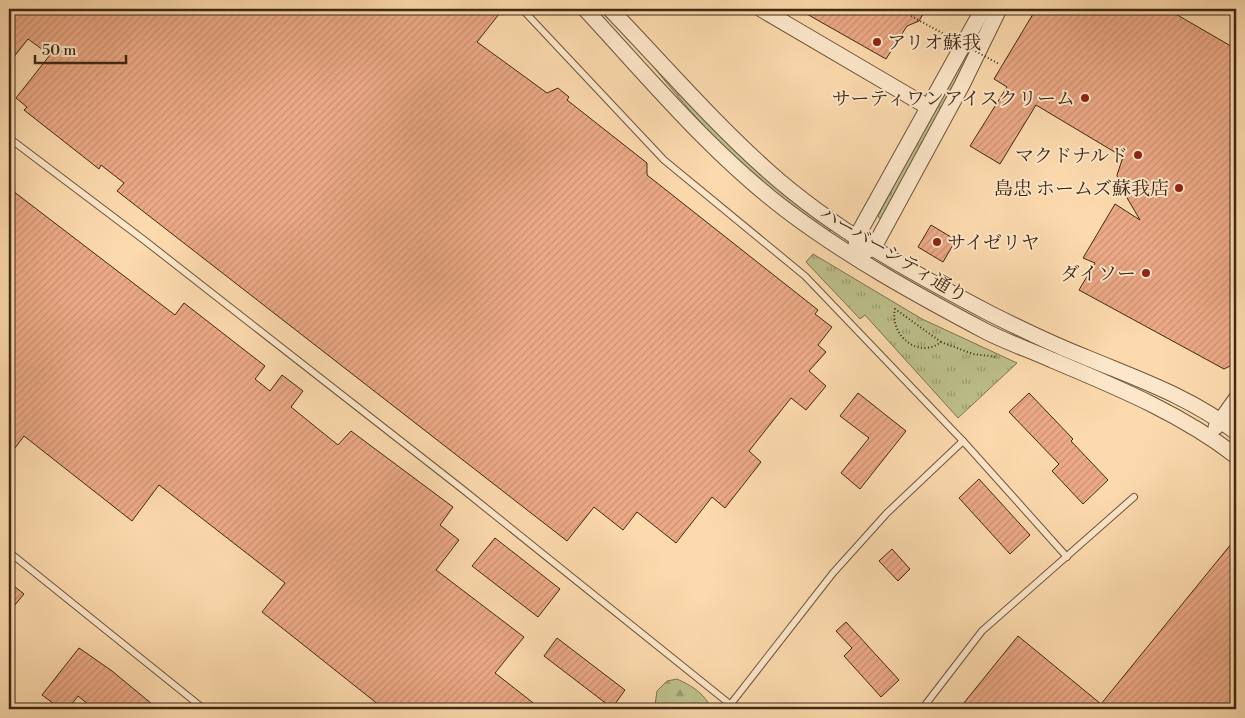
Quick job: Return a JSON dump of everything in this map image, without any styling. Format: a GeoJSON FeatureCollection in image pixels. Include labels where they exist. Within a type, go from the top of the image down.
{"type":"FeatureCollection","features":[{"type":"Feature","properties":{"kind":"street","name":"ハーバーシティ通り"},"geometry":{"type":"LineString","coordinates":[[585,9],[666,96],[738,168],[786,210],[855,258],[987,332],[1146,401],[1209,436],[1236,456]]}},
{"type":"Feature","properties":{"kind":"street","name":"ハーバーシティ通り"},"geometry":{"type":"LineString","coordinates":[[610,9],[702,107],[769,172],[832,221],[993,315],[1083,356],[1162,387],[1221,420],[1236,432]]}},
{"type":"Feature","properties":{"kind":"street"},"geometry":{"type":"LineString","coordinates":[[761,9],[928,107]]}},
{"type":"Feature","properties":{"kind":"street"},"geometry":{"type":"LineString","coordinates":[[855,258],[857,236],[983,9]]}},
{"type":"Feature","properties":{"kind":"street"},"geometry":{"type":"LineString","coordinates":[[855,258],[874,247],[962,85],[999,9]]}},
{"type":"Feature","properties":{"kind":"street"},"geometry":{"type":"LineString","coordinates":[[1209,436],[1236,399]]}},
{"type":"Feature","properties":{"kind":"lane"},"geometry":{"type":"LineString","coordinates":[[522,9],[664,160],[805,276],[963,442],[1067,557]]}},
{"type":"Feature","properties":{"kind":"lane"},"geometry":{"type":"LineString","coordinates":[[9,138],[144,240],[484,506],[733,707],[833,573],[887,513],[963,442]]}},
{"type":"Feature","properties":{"kind":"lane"},"geometry":{"type":"LineString","coordinates":[[922,709],[982,631],[1134,497]]}},
{"type":"Feature","properties":{"kind":"lane"},"geometry":{"type":"LineString","coordinates":[[9,552],[204,709]]}},
{"type":"Feature","properties":{"kind":"path"},"geometry":{"type":"LineString","coordinates":[[911,16],[999,64]]}},
{"type":"Feature","properties":{"kind":"path"},"geometry":{"type":"LineString","coordinates":[[951,41],[956,33]]}},
{"type":"Feature","properties":{"kind":"path"},"geometry":{"type":"LineString","coordinates":[[941,342],[936,346],[922,348],[903,339],[896,329],[893,316],[895,309],[923,327],[941,342],[956,350],[998,357]]}},
{"type":"Feature","properties":{"kind":"green space"},"geometry":{"type":"Polygon","coordinates":[[[991,9],[948,99],[881,220],[878,216],[941,96],[991,9]]]}},
{"type":"Feature","properties":{"kind":"green space"},"geometry":{"type":"Polygon","coordinates":[[[642,52],[832,228],[831,231],[820,227],[809,219],[762,183],[740,163],[679,98],[642,52]]]}},
{"type":"Feature","properties":{"kind":"green space"},"geometry":{"type":"Polygon","coordinates":[[[813,254],[922,319],[1017,363],[958,418],[865,315],[860,319],[806,262],[813,254]]]}},
{"type":"Feature","properties":{"kind":"green space"},"geometry":{"type":"Polygon","coordinates":[[[677,679],[691,686],[702,695],[709,704],[705,709],[659,709],[655,705],[657,691],[667,681],[677,679]]]}},
{"type":"Feature","properties":{"kind":"building"},"geometry":{"type":"Polygon","coordinates":[[[9,9],[503,9],[477,42],[547,93],[558,88],[569,97],[567,100],[647,163],[647,175],[818,310],[815,314],[832,327],[818,345],[826,352],[809,371],[826,386],[806,410],[791,398],[749,451],[761,462],[725,508],[712,497],[676,543],[637,512],[623,530],[594,507],[567,541],[117,191],[124,183],[101,165],[99,169],[24,110],[27,107],[16,98],[50,55],[28,39],[9,63],[9,9]]]}},
{"type":"Feature","properties":{"kind":"building","name":"アリオ蘇我"},"geometry":{"type":"Polygon","coordinates":[[[798,9],[926,9],[919,21],[907,26],[886,59],[798,9]]]}},
{"type":"Feature","properties":{"kind":"building","name":"島忠 ホームズ蘇我店"},"geometry":{"type":"Polygon","coordinates":[[[1036,9],[1167,9],[1236,49],[1236,355],[1230,366],[1224,369],[1079,290],[1095,263],[1083,258],[1115,204],[1140,220],[1119,184],[1117,175],[1123,157],[1036,105],[1000,164],[970,146],[1007,87],[994,79],[1036,9]]]}},
{"type":"Feature","properties":{"kind":"building"},"geometry":{"type":"Polygon","coordinates":[[[9,188],[175,315],[184,303],[265,366],[255,379],[270,391],[282,375],[303,391],[291,407],[338,445],[351,431],[453,507],[440,525],[459,540],[436,570],[524,637],[495,673],[541,709],[384,709],[262,612],[285,583],[159,485],[132,521],[24,436],[9,456],[9,188]]]}},
{"type":"Feature","properties":{"kind":"building"},"geometry":{"type":"Polygon","coordinates":[[[931,225],[956,240],[943,262],[918,247],[931,225]]]}},
{"type":"Feature","properties":{"kind":"building"},"geometry":{"type":"Polygon","coordinates":[[[858,393],[906,431],[860,489],[841,473],[869,438],[840,416],[858,393]]]}},
{"type":"Feature","properties":{"kind":"building"},"geometry":{"type":"Polygon","coordinates":[[[1029,393],[1073,439],[1071,441],[1108,480],[1083,504],[1052,471],[1059,464],[1009,412],[1029,393]]]}},
{"type":"Feature","properties":{"kind":"building"},"geometry":{"type":"Polygon","coordinates":[[[979,479],[1030,535],[1010,554],[959,498],[979,479]]]}},
{"type":"Feature","properties":{"kind":"building"},"geometry":{"type":"Polygon","coordinates":[[[495,538],[560,589],[538,617],[472,566],[495,538]]]}},
{"type":"Feature","properties":{"kind":"building"},"geometry":{"type":"Polygon","coordinates":[[[1236,538],[1236,709],[959,709],[1018,636],[1101,704],[1236,538]]]}},
{"type":"Feature","properties":{"kind":"building"},"geometry":{"type":"Polygon","coordinates":[[[892,549],[910,569],[898,581],[879,561],[892,549]]]}},
{"type":"Feature","properties":{"kind":"building"},"geometry":{"type":"Polygon","coordinates":[[[9,582],[24,594],[9,612],[9,582]]]}},
{"type":"Feature","properties":{"kind":"building"},"geometry":{"type":"Polygon","coordinates":[[[846,622],[899,680],[881,697],[844,656],[852,648],[836,631],[846,622]]]}},
{"type":"Feature","properties":{"kind":"building"},"geometry":{"type":"Polygon","coordinates":[[[557,638],[625,690],[612,708],[544,656],[557,638]]]}},
{"type":"Feature","properties":{"kind":"building"},"geometry":{"type":"Polygon","coordinates":[[[79,648],[112,671],[158,709],[94,709],[78,696],[68,709],[61,709],[42,695],[79,648]]]}},
{"type":"Feature","properties":{"kind":"place","name":"アリオ蘇我"},"geometry":{"type":"Point","coordinates":[877,42]}},
{"type":"Feature","properties":{"kind":"place","name":"サーティワンアイスクリーム"},"geometry":{"type":"Point","coordinates":[1085,98]}},
{"type":"Feature","properties":{"kind":"place","name":"マクドナルド"},"geometry":{"type":"Point","coordinates":[1138,155]}},
{"type":"Feature","properties":{"kind":"place","name":"島忠 ホームズ蘇我店"},"geometry":{"type":"Point","coordinates":[1179,188]}},
{"type":"Feature","properties":{"kind":"place","name":"サイゼリヤ"},"geometry":{"type":"Point","coordinates":[937,242]}},
{"type":"Feature","properties":{"kind":"place","name":"ダイソー"},"geometry":{"type":"Point","coordinates":[1146,273]}}]}
